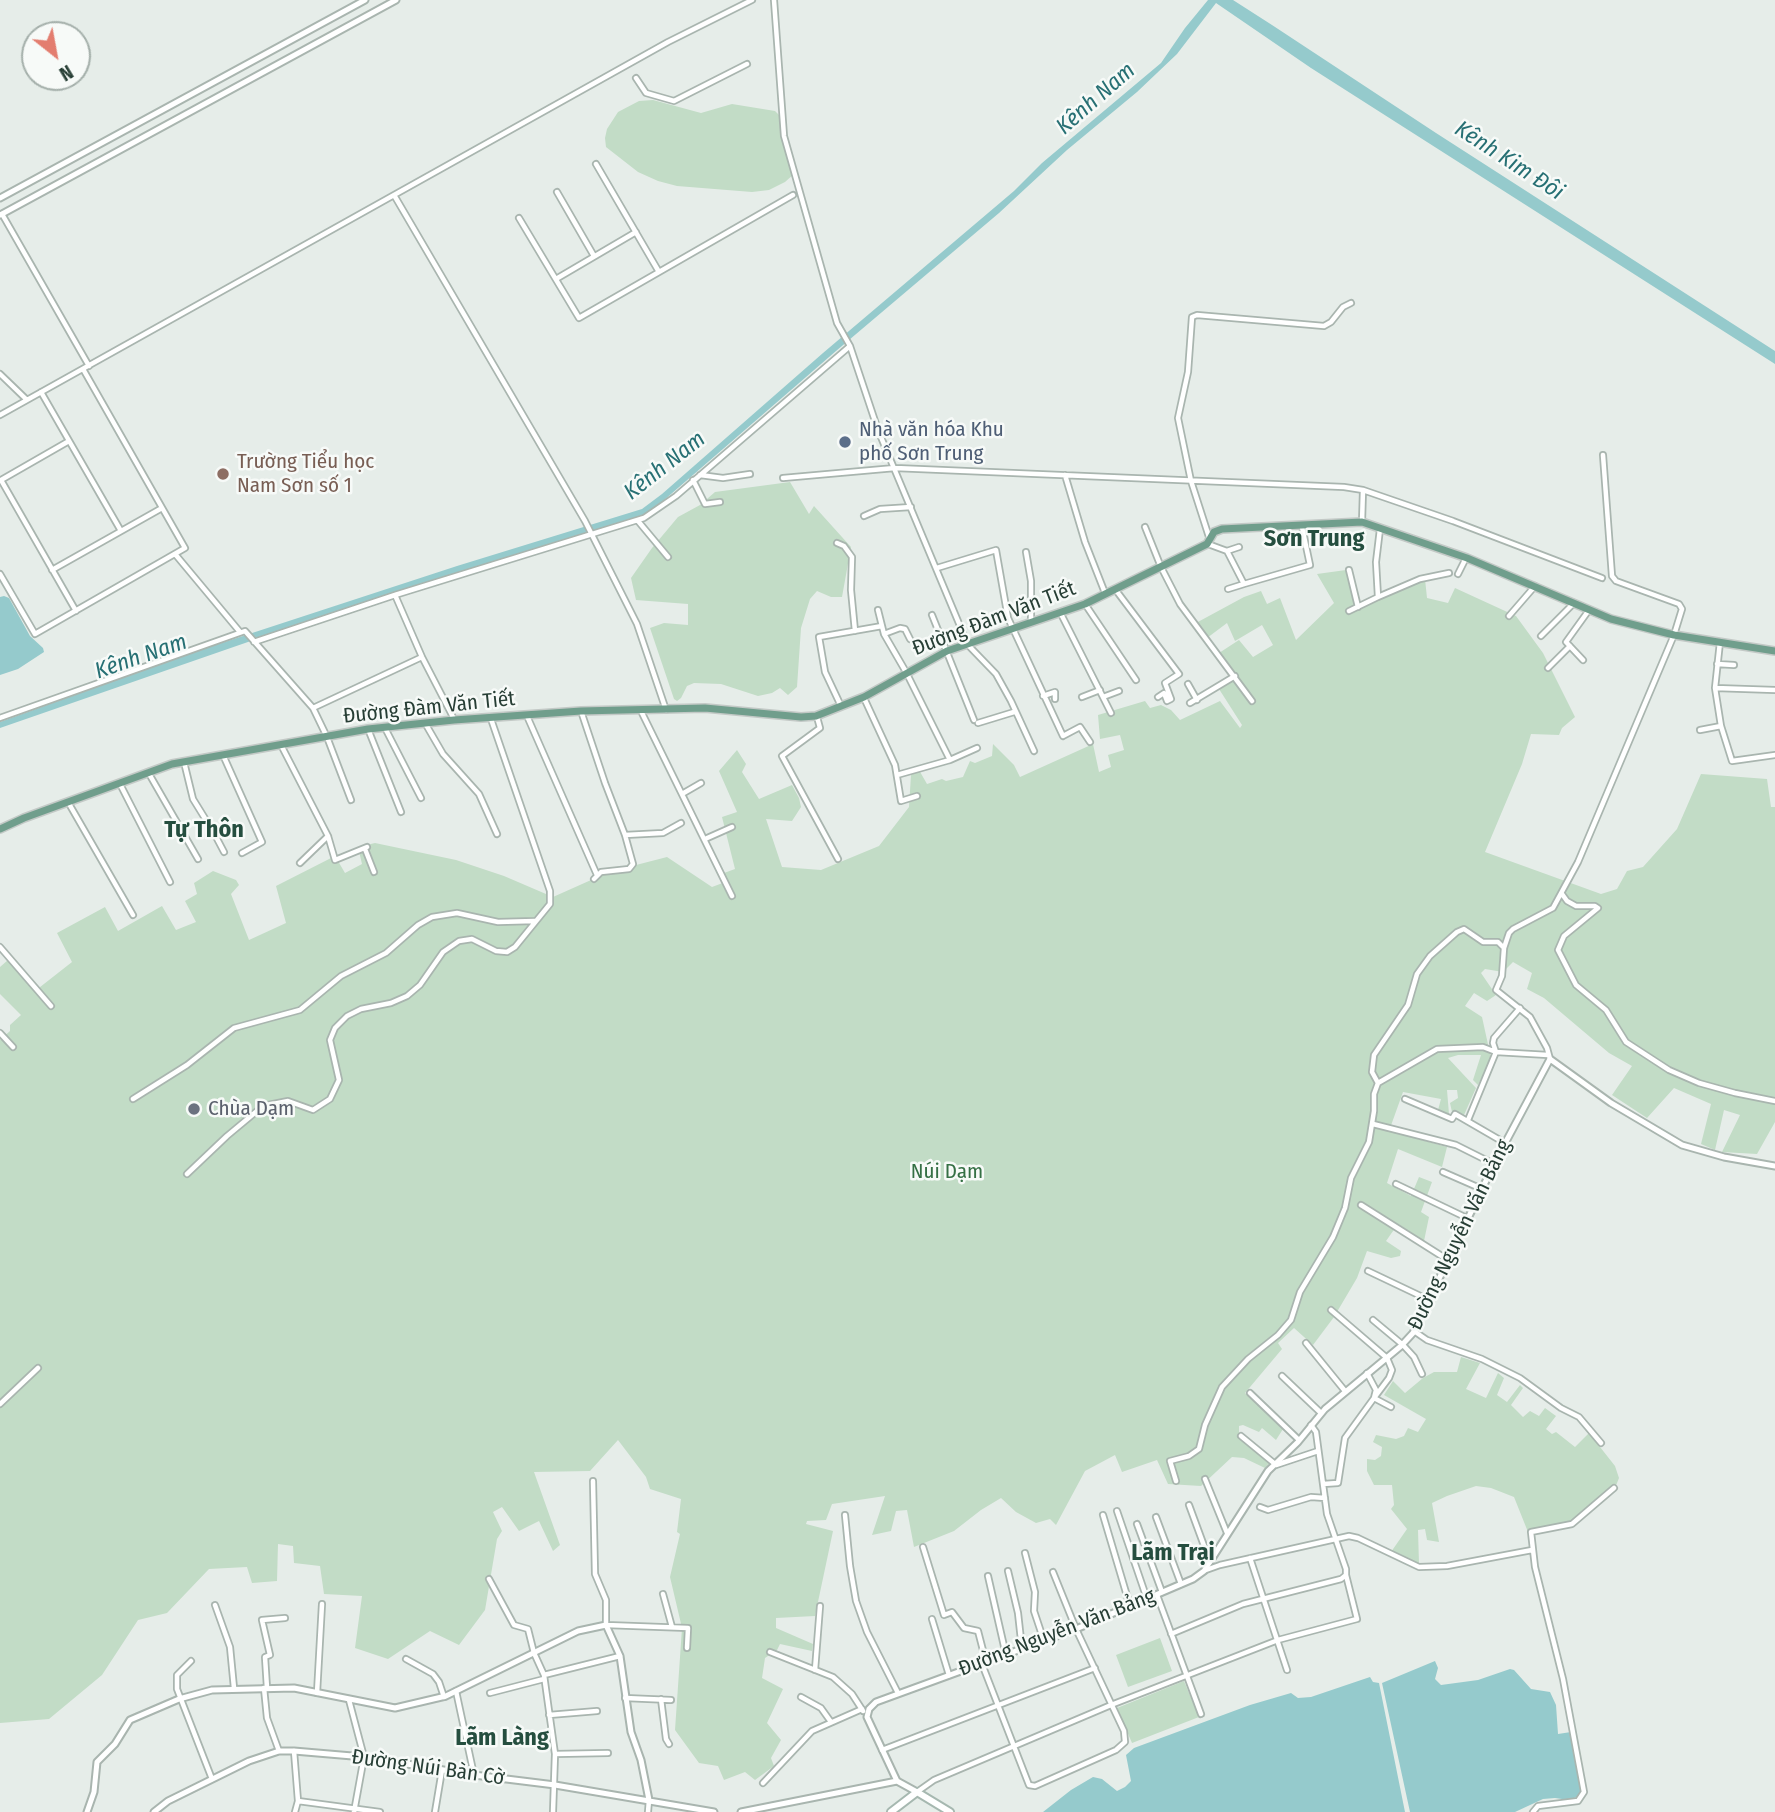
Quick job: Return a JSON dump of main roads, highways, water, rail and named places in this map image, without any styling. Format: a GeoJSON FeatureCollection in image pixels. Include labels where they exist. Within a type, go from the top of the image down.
{"type":"FeatureCollection","features":[{"type":"Feature","properties":{"kind":"main road","name":"Đường Đàm Văn Tiết"},"geometry":{"type":"LineString","coordinates":[[0,829],[148,772],[184,762],[368,729],[581,711],[705,708],[801,717],[817,716],[864,697],[947,651],[1085,604],[1161,567],[1208,541],[1214,532],[1222,529],[1362,522],[1467,558],[1611,619],[1674,635],[1775,651]]}},
{"type":"Feature","properties":{"kind":"main road"},"geometry":{"type":"LineString","coordinates":[[891,1812],[917,1793],[950,1812]]}},
{"type":"Feature","properties":{"kind":"water"},"geometry":{"type":"Polygon","coordinates":[[[1208,0],[1233,0],[1272,25],[1775,351],[1775,364],[1311,68],[1216,3],[1177,54],[1137,92],[643,516],[320,617],[0,728],[0,722],[191,653],[642,509],[1161,63],[1208,0]]]}},
{"type":"Feature","properties":{"kind":"water"},"geometry":{"type":"Polygon","coordinates":[[[0,597],[9,598],[30,636],[44,652],[18,669],[0,675],[0,597]]]}},
{"type":"Feature","properties":{"kind":"water"},"geometry":{"type":"Polygon","coordinates":[[[1435,1661],[1438,1668],[1435,1679],[1441,1685],[1478,1680],[1510,1669],[1531,1689],[1550,1692],[1556,1705],[1558,1734],[1571,1732],[1581,1789],[1579,1796],[1569,1800],[1543,1799],[1515,1812],[1410,1812],[1382,1683],[1435,1661]]]}},
{"type":"Feature","properties":{"kind":"water"},"geometry":{"type":"Polygon","coordinates":[[[1370,1677],[1373,1682],[1379,1683],[1405,1812],[1043,1812],[1093,1777],[1102,1779],[1117,1791],[1125,1787],[1131,1781],[1126,1755],[1134,1748],[1250,1705],[1291,1693],[1298,1698],[1311,1697],[1370,1677]]]}},
{"type":"Feature","properties":{"kind":"place","name":"Nhà văn hóa Khu phố Sơn Trung"},"geometry":{"type":"Point","coordinates":[845,442]}},
{"type":"Feature","properties":{"kind":"place","name":"Trường Tiểu học Nam Sơn số 1"},"geometry":{"type":"Point","coordinates":[223,474]}},
{"type":"Feature","properties":{"kind":"place","name":"Chùa Dạm"},"geometry":{"type":"Point","coordinates":[194,1109]}},
{"type":"Feature","properties":{"kind":"district","name":"Sơn Trung"},"geometry":{"type":"Point","coordinates":[1314,539]}},
{"type":"Feature","properties":{"kind":"district","name":"Tự Thôn"},"geometry":{"type":"Point","coordinates":[204,830]}},
{"type":"Feature","properties":{"kind":"district","name":"Lãm Trại"},"geometry":{"type":"Point","coordinates":[1173,1553]}},
{"type":"Feature","properties":{"kind":"district","name":"Lãm Làng"},"geometry":{"type":"Point","coordinates":[502,1738]}},
{"type":"Feature","properties":{"kind":"water label","name":"Kênh Nam"},"geometry":{"type":"Point","coordinates":[1096,99]}},
{"type":"Feature","properties":{"kind":"water label","name":"Kênh Kim Đôi"},"geometry":{"type":"Point","coordinates":[1509,161]}},
{"type":"Feature","properties":{"kind":"water label","name":"Kênh Nam"},"geometry":{"type":"Point","coordinates":[665,466]}},
{"type":"Feature","properties":{"kind":"water label","name":"Kênh Nam"},"geometry":{"type":"Point","coordinates":[141,657]}},
{"type":"Feature","properties":{"kind":"park label","name":"Núi Dạm"},"geometry":{"type":"Point","coordinates":[947,1172]}}]}
